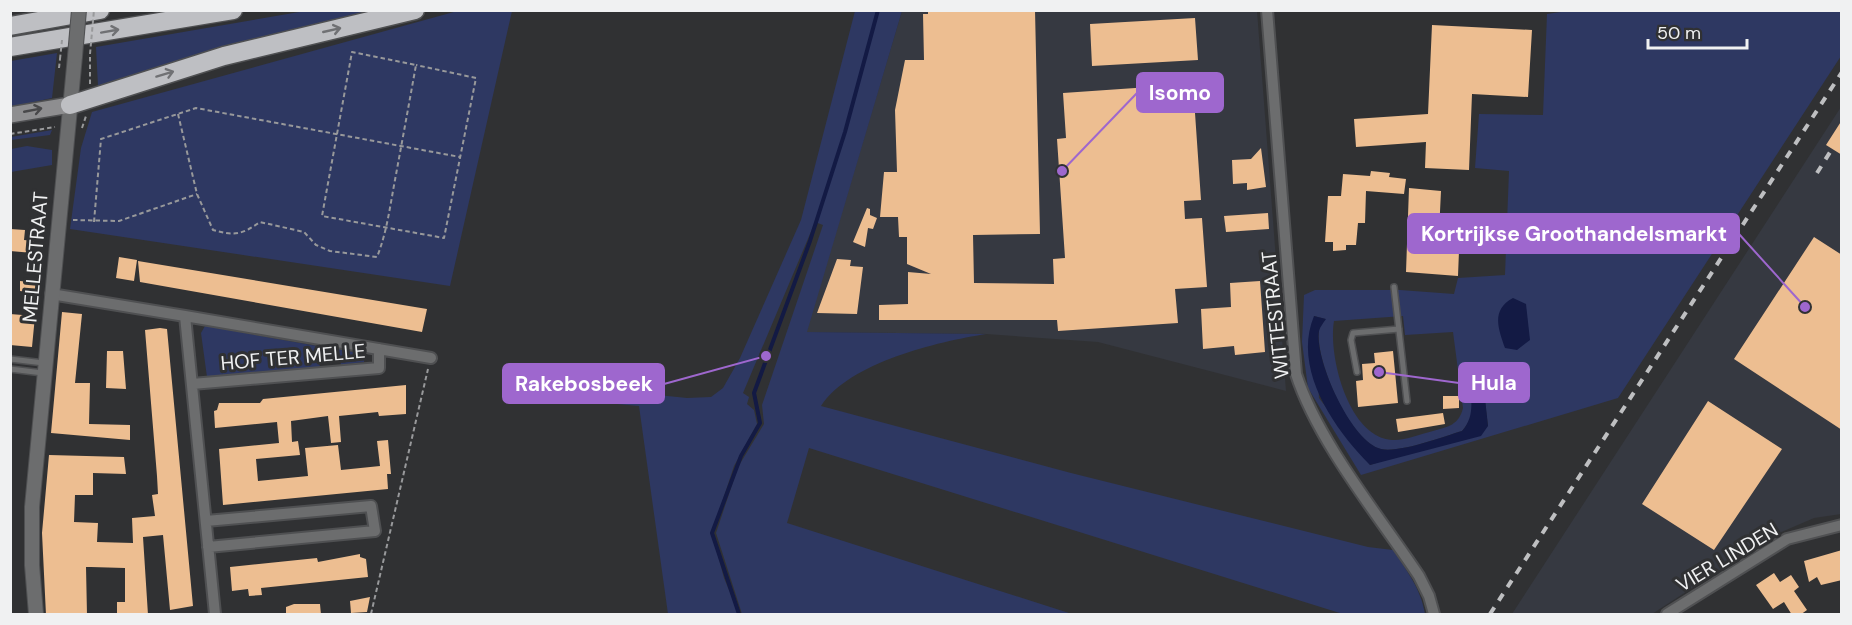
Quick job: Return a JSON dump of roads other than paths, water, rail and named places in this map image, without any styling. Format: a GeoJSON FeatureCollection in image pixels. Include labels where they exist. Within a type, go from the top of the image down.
{"type":"FeatureCollection","features":[{"type":"Feature","properties":{"kind":"highway"},"geometry":{"type":"LineString","coordinates":[[10,26],[100,10]]}},
{"type":"Feature","properties":{"kind":"highway"},"geometry":{"type":"LineString","coordinates":[[10,47],[233,10]]}},
{"type":"Feature","properties":{"kind":"highway"},"geometry":{"type":"LineString","coordinates":[[70,105],[224,56],[415,10]]}},
{"type":"Feature","properties":{"kind":"main road"},"geometry":{"type":"LineString","coordinates":[[10,115],[70,105]]}},
{"type":"Feature","properties":{"kind":"street","name":"MELLESTRAAT"},"geometry":{"type":"LineString","coordinates":[[36,615],[32,565],[32,507],[78,10]]}},
{"type":"Feature","properties":{"kind":"street","name":"WITTESTRAAT"},"geometry":{"type":"LineString","coordinates":[[1267,10],[1296,374],[1305,399],[1324,434],[1419,576],[1429,596],[1434,615]]}},
{"type":"Feature","properties":{"kind":"street","name":"HOF TER MELLE"},"geometry":{"type":"LineString","coordinates":[[51,294],[431,358]]}},
{"type":"Feature","properties":{"kind":"street"},"geometry":{"type":"LineString","coordinates":[[185,316],[215,615]]}},
{"type":"Feature","properties":{"kind":"street","name":"HOF TER MELLE"},"geometry":{"type":"LineString","coordinates":[[192,384],[379,368],[379,349]]}},
{"type":"Feature","properties":{"kind":"street"},"geometry":{"type":"LineString","coordinates":[[206,521],[371,506],[375,531],[208,547]]}},
{"type":"Feature","properties":{"kind":"street","name":"VIER LINDEN"},"geometry":{"type":"LineString","coordinates":[[1667,615],[1787,539],[1842,525]]}},
{"type":"Feature","properties":{"kind":"lane"},"geometry":{"type":"LineString","coordinates":[[1394,287],[1407,401]]}},
{"type":"Feature","properties":{"kind":"lane"},"geometry":{"type":"LineString","coordinates":[[1358,372],[1352,340],[1353,333],[1399,329]]}},
{"type":"Feature","properties":{"kind":"lane"},"geometry":{"type":"LineString","coordinates":[[10,358],[44,368]]}},
{"type":"Feature","properties":{"kind":"lane"},"geometry":{"type":"LineString","coordinates":[[10,369],[44,368]]}},
{"type":"Feature","properties":{"kind":"waterway"},"geometry":{"type":"LineString","coordinates":[[739,614],[712,533],[741,456],[760,423],[754,393],[810,241],[845,132],[878,10]]}},
{"type":"Feature","properties":{"kind":"railway"},"geometry":{"type":"LineString","coordinates":[[1490,614],[1842,72]]}},
{"type":"Feature","properties":{"kind":"railway"},"geometry":{"type":"LineString","coordinates":[[1817,173],[1832,149]]}},
{"type":"Feature","properties":{"kind":"place","name":"Isomo"},"geometry":{"type":"Point","coordinates":[1062,171]}},
{"type":"Feature","properties":{"kind":"place","name":"Kortrijkse Groothandelsmarkt"},"geometry":{"type":"Point","coordinates":[1805,307]}},
{"type":"Feature","properties":{"kind":"place","name":"Rakebosbeek"},"geometry":{"type":"Point","coordinates":[766,356]}},
{"type":"Feature","properties":{"kind":"place","name":"Hula"},"geometry":{"type":"Point","coordinates":[1379,372]}}]}
